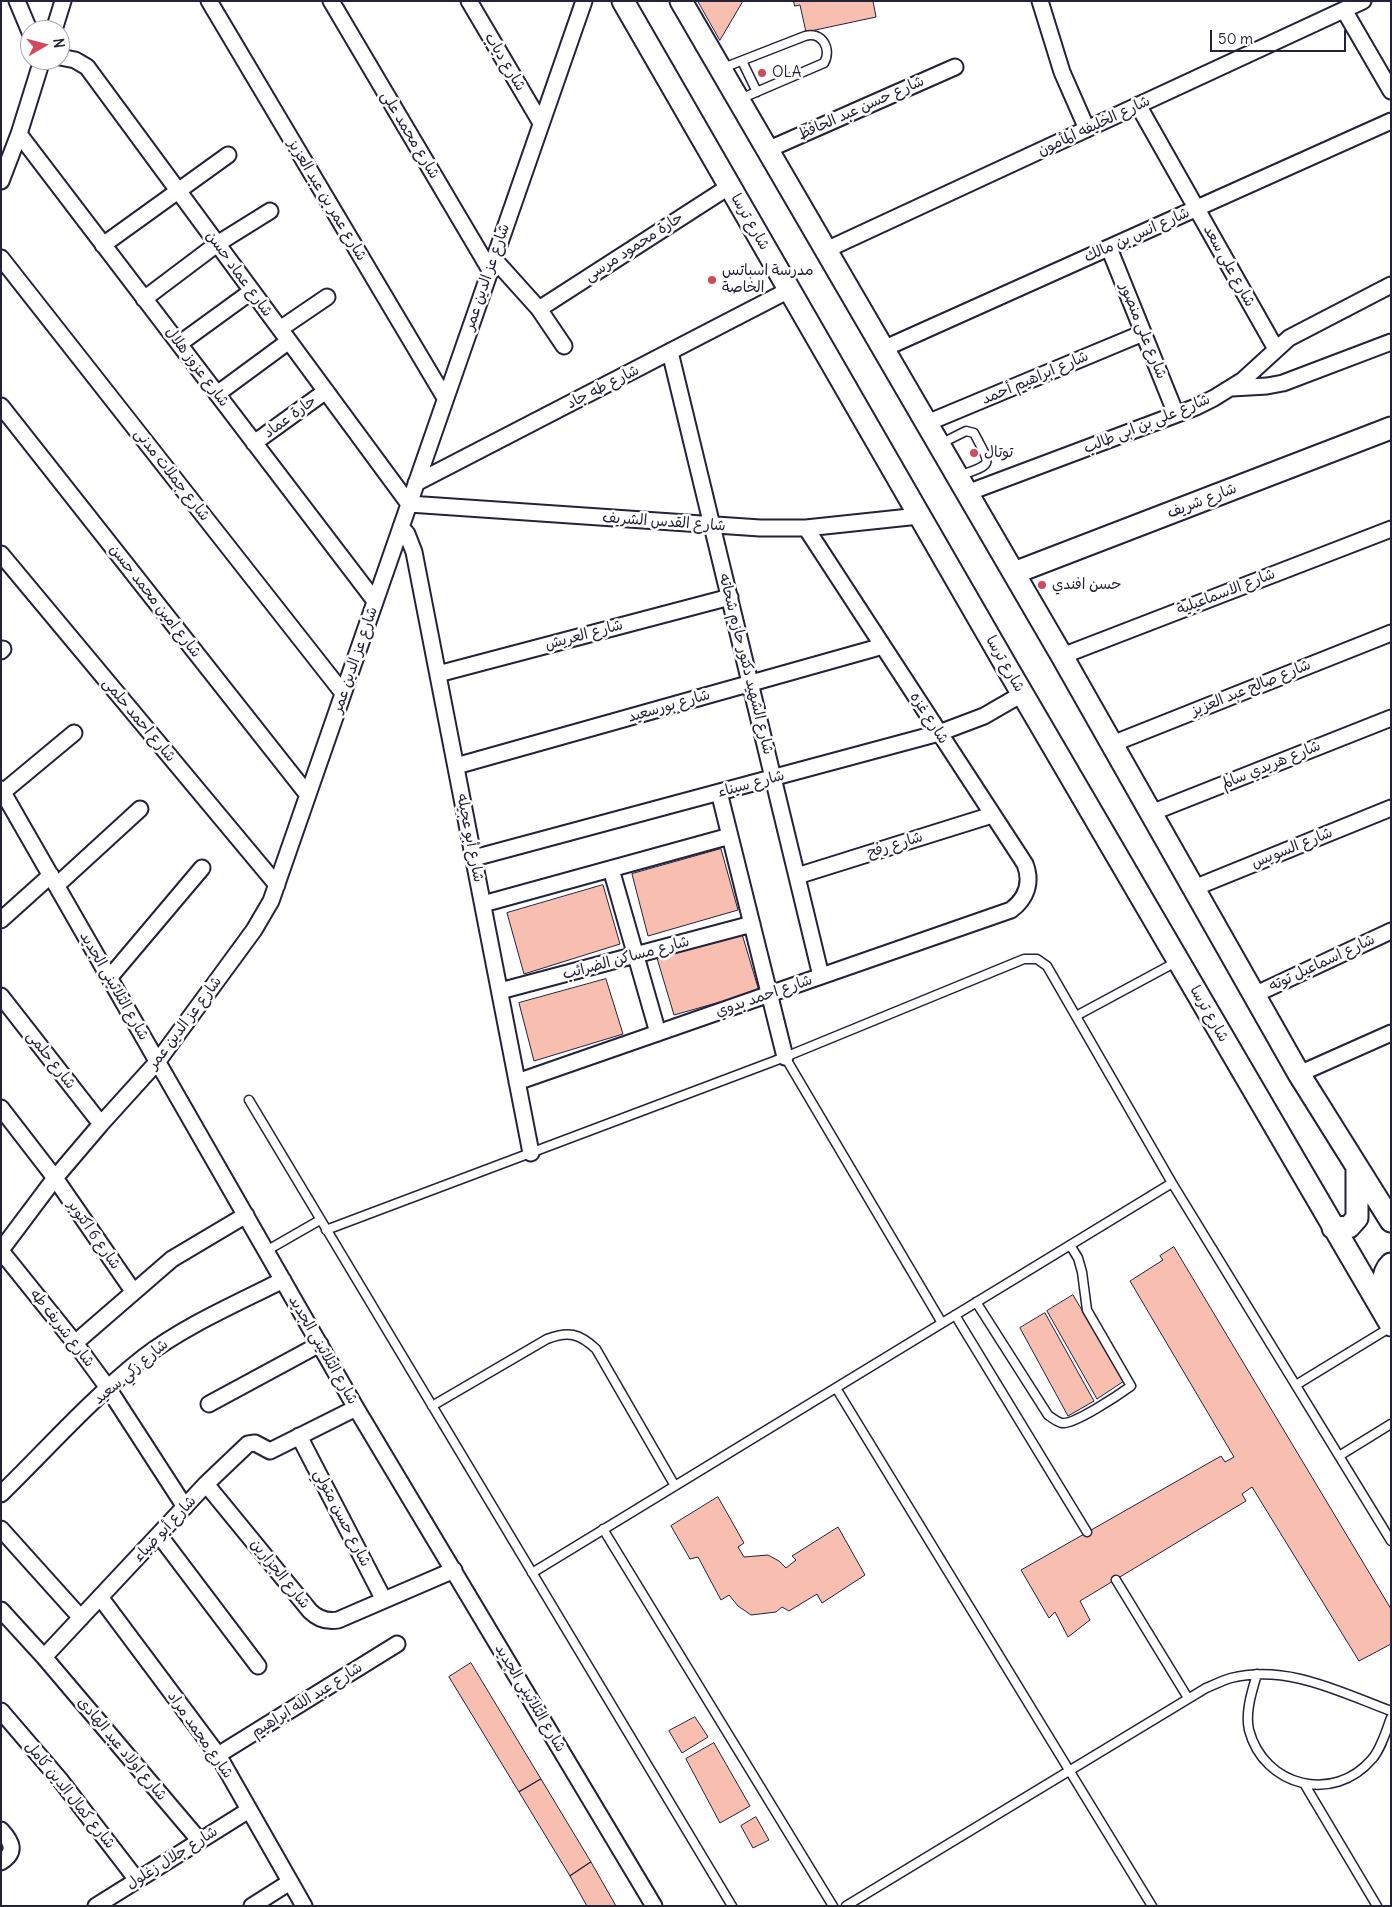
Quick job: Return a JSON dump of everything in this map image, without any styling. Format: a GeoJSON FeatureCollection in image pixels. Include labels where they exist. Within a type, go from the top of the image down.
{"type":"FeatureCollection","features":[{"type":"Feature","properties":{"kind":"main road","name":"شارع ترسا"},"geometry":{"type":"LineString","coordinates":[[623,1],[1022,694],[1390,1325]]}},
{"type":"Feature","properties":{"kind":"main road"},"geometry":{"type":"LineString","coordinates":[[681,1],[720,69],[748,96],[767,150],[1062,656],[1299,1074],[1391,1222]]}},
{"type":"Feature","properties":{"kind":"main road","name":"شارع شريف"},"geometry":{"type":"LineString","coordinates":[[1014,573],[1391,428]]}},
{"type":"Feature","properties":{"kind":"main road"},"geometry":{"type":"LineString","coordinates":[[1334,1228],[1349,1227],[1357,1218],[1357,1166]]}},
{"type":"Feature","properties":{"kind":"main road"},"geometry":{"type":"LineString","coordinates":[[1390,1325],[1383,1278],[1385,1271],[1391,1264]]}},
{"type":"Feature","properties":{"kind":"street"},"geometry":{"type":"LineString","coordinates":[[17,1],[25,20]]}},
{"type":"Feature","properties":{"kind":"street"},"geometry":{"type":"LineString","coordinates":[[57,20],[63,1]]}},
{"type":"Feature","properties":{"kind":"street","name":"شارع عمر بن عبد العزيز"},"geometry":{"type":"LineString","coordinates":[[209,1],[446,398]]}},
{"type":"Feature","properties":{"kind":"street","name":"شارع محمد على"},"geometry":{"type":"LineString","coordinates":[[331,1],[492,264],[539,309],[564,346]]}},
{"type":"Feature","properties":{"kind":"street","name":"شارع دياب"},"geometry":{"type":"LineString","coordinates":[[469,1],[541,123]]}},
{"type":"Feature","properties":{"kind":"street","name":"شارع عز الدين عمر"},"geometry":{"type":"LineString","coordinates":[[1,1251],[55,1178],[158,1061],[263,916],[277,885],[584,1]]}},
{"type":"Feature","properties":{"kind":"street"},"geometry":{"type":"LineString","coordinates":[[1040,1],[1062,72],[1087,129]]}},
{"type":"Feature","properties":{"kind":"street","name":"شارع الخليفه المأمون"},"geometry":{"type":"LineString","coordinates":[[826,250],[1363,1]]}},
{"type":"Feature","properties":{"kind":"street"},"geometry":{"type":"LineString","coordinates":[[1344,10],[1391,91]]}},
{"type":"Feature","properties":{"kind":"street","name":"شارع عماد حسن"},"geometry":{"type":"LineString","coordinates":[[70,59],[86,67],[409,504]]}},
{"type":"Feature","properties":{"kind":"street","name":"شارع حسن عبد الحافظ"},"geometry":{"type":"LineString","coordinates":[[767,150],[955,67]]}},
{"type":"Feature","properties":{"kind":"street"},"geometry":{"type":"LineString","coordinates":[[1,181],[19,134],[39,70]]}},
{"type":"Feature","properties":{"kind":"street","name":"شارع على سعد"},"geometry":{"type":"LineString","coordinates":[[1138,106],[1276,349]]}},
{"type":"Feature","properties":{"kind":"street","name":"شارع انس بن مالك"},"geometry":{"type":"LineString","coordinates":[[883,349],[1391,121]]}},
{"type":"Feature","properties":{"kind":"street","name":"شارع عزوز هلال"},"geometry":{"type":"LineString","coordinates":[[19,134],[375,601]]}},
{"type":"Feature","properties":{"kind":"street"},"geometry":{"type":"LineString","coordinates":[[103,244],[228,155]]}},
{"type":"Feature","properties":{"kind":"street","name":"حارة محمود مرسى"},"geometry":{"type":"LineString","coordinates":[[539,309],[730,186]]}},
{"type":"Feature","properties":{"kind":"street"},"geometry":{"type":"LineString","coordinates":[[144,299],[217,244],[270,210]]}},
{"type":"Feature","properties":{"kind":"street","name":"شارع على منصور"},"geometry":{"type":"LineString","coordinates":[[1109,248],[1176,414]]}},
{"type":"Feature","properties":{"kind":"street","name":"شارع جملات مدنى"},"geometry":{"type":"LineString","coordinates":[[1,258],[343,693]]}},
{"type":"Feature","properties":{"kind":"street","name":"شارع على بن ابى طالب"},"geometry":{"type":"LineString","coordinates":[[962,485],[1196,407],[1232,388],[1253,372],[1276,349],[1297,334],[1391,285]]}},
{"type":"Feature","properties":{"kind":"street","name":"شارع طه جاد"},"geometry":{"type":"LineString","coordinates":[[416,483],[789,290]]}},
{"type":"Feature","properties":{"kind":"street"},"geometry":{"type":"LineString","coordinates":[[179,344],[252,291]]}},
{"type":"Feature","properties":{"kind":"street"},"geometry":{"type":"LineString","coordinates":[[280,328],[327,297]]}},
{"type":"Feature","properties":{"kind":"street","name":"شارع ابراهيم أحمد"},"geometry":{"type":"LineString","coordinates":[[927,424],[1144,333]]}},
{"type":"Feature","properties":{"kind":"street"},"geometry":{"type":"LineString","coordinates":[[217,394],[289,341]]}},
{"type":"Feature","properties":{"kind":"street"},"geometry":{"type":"LineString","coordinates":[[1232,388],[1258,387],[1283,383],[1391,342]]}},
{"type":"Feature","properties":{"kind":"street","name":"شارع الشهيد دكتور حازم شحاته"},"geometry":{"type":"LineString","coordinates":[[670,352],[821,976]]}},
{"type":"Feature","properties":{"kind":"street","name":"حارة عماد"},"geometry":{"type":"LineString","coordinates":[[254,443],[326,391]]}},
{"type":"Feature","properties":{"kind":"street","name":"شارع امين محمد حسن"},"geometry":{"type":"LineString","coordinates":[[1,406],[308,795]]}},
{"type":"Feature","properties":{"kind":"street","name":"شارع القدس الشريف"},"geometry":{"type":"LineString","coordinates":[[409,504],[760,528],[806,528],[920,516]]}},
{"type":"Feature","properties":{"kind":"street","name":"شارع أبو عجيله"},"geometry":{"type":"LineString","coordinates":[[401,527],[407,534],[414,552],[531,1153]]}},
{"type":"Feature","properties":{"kind":"street","name":"شارع غزه"},"geometry":{"type":"LineString","coordinates":[[806,528],[1028,871],[1026,893],[1022,900],[1011,910]]}},
{"type":"Feature","properties":{"kind":"street","name":"شارع الاسماعيلية"},"geometry":{"type":"LineString","coordinates":[[1062,656],[1391,529]]}},
{"type":"Feature","properties":{"kind":"street","name":"شارع احمد حلمى"},"geometry":{"type":"LineString","coordinates":[[1,554],[277,885]]}},
{"type":"Feature","properties":{"kind":"street","name":"شارع العريش"},"geometry":{"type":"LineString","coordinates":[[438,674],[730,597]]}},
{"type":"Feature","properties":{"kind":"street","name":"شارع صالح عبد العزيز"},"geometry":{"type":"LineString","coordinates":[[1112,744],[1391,633]]}},
{"type":"Feature","properties":{"kind":"street","name":"شارع بورسعيد"},"geometry":{"type":"LineString","coordinates":[[456,766],[883,646]]}},
{"type":"Feature","properties":{"kind":"street","name":"شارع سيناء"},"geometry":{"type":"LineString","coordinates":[[474,858],[939,733],[984,716],[1022,694]]}},
{"type":"Feature","properties":{"kind":"street","name":"شارع هريدي سالم"},"geometry":{"type":"LineString","coordinates":[[1151,813],[1391,718]]}},
{"type":"Feature","properties":{"kind":"street"},"geometry":{"type":"LineString","coordinates":[[2,791],[74,733]]}},
{"type":"Feature","properties":{"kind":"street","name":"شارع الثلاثينى الجديد"},"geometry":{"type":"LineString","coordinates":[[2,791],[356,1408],[654,1906]]}},
{"type":"Feature","properties":{"kind":"street"},"geometry":{"type":"LineString","coordinates":[[719,792],[785,1057]]}},
{"type":"Feature","properties":{"kind":"street","name":"شارع السويس"},"geometry":{"type":"LineString","coordinates":[[1194,888],[1391,808]]}},
{"type":"Feature","properties":{"kind":"street"},"geometry":{"type":"LineString","coordinates":[[1,920],[54,880],[140,809]]}},
{"type":"Feature","properties":{"kind":"street","name":"شارع رفح"},"geometry":{"type":"LineString","coordinates":[[797,876],[992,814]]}},
{"type":"Feature","properties":{"kind":"street"},"geometry":{"type":"LineString","coordinates":[[482,904],[730,836]]}},
{"type":"Feature","properties":{"kind":"street"},"geometry":{"type":"LineString","coordinates":[[110,977],[202,868]]}},
{"type":"Feature","properties":{"kind":"street"},"geometry":{"type":"LineString","coordinates":[[611,869],[658,1033]]}},
{"type":"Feature","properties":{"kind":"street","name":"شارع احمد بدوي"},"geometry":{"type":"LineString","coordinates":[[517,1082],[1011,910]]}},
{"type":"Feature","properties":{"kind":"street","name":"شارع مساكن الضرائب"},"geometry":{"type":"LineString","coordinates":[[500,991],[752,924]]}},
{"type":"Feature","properties":{"kind":"street","name":"شارع اسماعيل توته"},"geometry":{"type":"LineString","coordinates":[[1254,995],[1391,931]]}},
{"type":"Feature","properties":{"kind":"street","name":"شارع حلمى"},"geometry":{"type":"LineString","coordinates":[[1,996],[101,1124]]}},
{"type":"Feature","properties":{"kind":"street"},"geometry":{"type":"LineString","coordinates":[[1299,1074],[1391,1032]]}},
{"type":"Feature","properties":{"kind":"street","name":"شارع 6 اكتوبر"},"geometry":{"type":"LineString","coordinates":[[1,1108],[55,1178],[133,1291]]}},
{"type":"Feature","properties":{"kind":"street"},"geometry":{"type":"LineString","coordinates":[[74,1342],[172,1259],[246,1215]]}},
{"type":"Feature","properties":{"kind":"street","name":"شارع شريف طه"},"geometry":{"type":"LineString","coordinates":[[1,1251],[74,1342],[108,1388],[185,1507]]}},
{"type":"Feature","properties":{"kind":"street","name":"شارع زكي سعيد"},"geometry":{"type":"LineString","coordinates":[[1,1494],[108,1388],[144,1357],[183,1330],[283,1280]]}},
{"type":"Feature","properties":{"kind":"street"},"geometry":{"type":"LineString","coordinates":[[208,1404],[320,1344]]}},
{"type":"Feature","properties":{"kind":"street"},"geometry":{"type":"LineString","coordinates":[[299,1436],[356,1408]]}},
{"type":"Feature","properties":{"kind":"street","name":"شارع أبو ضياء"},"geometry":{"type":"LineString","coordinates":[[44,1657],[206,1484],[248,1444],[255,1443],[270,1451],[299,1436]]}},
{"type":"Feature","properties":{"kind":"street","name":"شارع حسن متولي"},"geometry":{"type":"LineString","coordinates":[[299,1436],[384,1600]]}},
{"type":"Feature","properties":{"kind":"street","name":"شارع الجزارين"},"geometry":{"type":"LineString","coordinates":[[206,1484],[315,1616],[326,1621],[338,1620],[454,1570]]}},
{"type":"Feature","properties":{"kind":"street"},"geometry":{"type":"LineString","coordinates":[[1,1529],[81,1618]]}},
{"type":"Feature","properties":{"kind":"street"},"geometry":{"type":"LineString","coordinates":[[159,1535],[258,1666]]}},
{"type":"Feature","properties":{"kind":"street","name":"شارع محمد مراد"},"geometry":{"type":"LineString","coordinates":[[100,1597],[218,1755],[304,1906]]}},
{"type":"Feature","properties":{"kind":"street","name":"شارع اولاد عبد الهادى"},"geometry":{"type":"LineString","coordinates":[[1,1610],[44,1657],[200,1841]]}},
{"type":"Feature","properties":{"kind":"street","name":"شارع عبد الله ابراهيم"},"geometry":{"type":"LineString","coordinates":[[218,1755],[397,1644]]}},
{"type":"Feature","properties":{"kind":"street","name":"شارع كمال الدين كامل"},"geometry":{"type":"LineString","coordinates":[[1,1711],[61,1781],[137,1880]]}},
{"type":"Feature","properties":{"kind":"street","name":"شارع جلال زغلول"},"geometry":{"type":"LineString","coordinates":[[96,1906],[249,1810]]}},
{"type":"Feature","properties":{"kind":"street"},"geometry":{"type":"LineString","coordinates":[[1,1862],[11,1852],[11,1842],[5,1834]]}},
{"type":"Feature","properties":{"kind":"street"},"geometry":{"type":"LineString","coordinates":[[252,1906],[290,1882]]}},
{"type":"Feature","properties":{"kind":"lane"},"geometry":{"type":"LineString","coordinates":[[720,69],[811,34],[818,36],[823,41],[827,58],[824,63],[748,96],[742,61]]}},
{"type":"Feature","properties":{"kind":"lane"},"geometry":{"type":"LineString","coordinates":[[939,444],[966,431],[974,433],[987,458],[987,463],[962,485]]}},
{"type":"Feature","properties":{"kind":"lane"},"geometry":{"type":"LineString","coordinates":[[326,1230],[785,1057],[1030,958],[1043,962],[1047,966],[1172,1183],[1391,1541]]}},
{"type":"Feature","properties":{"kind":"lane"},"geometry":{"type":"LineString","coordinates":[[1076,1016],[1178,961]]}},
{"type":"Feature","properties":{"kind":"lane"},"geometry":{"type":"LineString","coordinates":[[785,1057],[942,1323]]}},
{"type":"Feature","properties":{"kind":"lane"},"geometry":{"type":"LineString","coordinates":[[249,1100],[732,1906]]}},
{"type":"Feature","properties":{"kind":"lane"},"geometry":{"type":"LineString","coordinates":[[532,1573],[1172,1183]]}},
{"type":"Feature","properties":{"kind":"lane"},"geometry":{"type":"LineString","coordinates":[[266,1251],[320,1220]]}},
{"type":"Feature","properties":{"kind":"lane"},"geometry":{"type":"LineString","coordinates":[[976,1302],[1048,1415],[1055,1420],[1062,1423],[1073,1422],[1119,1395],[1131,1386],[1087,1310],[1082,1272],[1078,1258],[1070,1245]]}},
{"type":"Feature","properties":{"kind":"lane"},"geometry":{"type":"LineString","coordinates":[[955,1315],[1087,1532]]}},
{"type":"Feature","properties":{"kind":"lane"},"geometry":{"type":"LineString","coordinates":[[1296,1385],[1390,1325]]}},
{"type":"Feature","properties":{"kind":"lane"},"geometry":{"type":"LineString","coordinates":[[432,1406],[547,1340],[559,1334],[573,1334],[586,1339],[596,1349],[675,1486]]}},
{"type":"Feature","properties":{"kind":"lane"},"geometry":{"type":"LineString","coordinates":[[836,1388],[1152,1906]]}},
{"type":"Feature","properties":{"kind":"lane"},"geometry":{"type":"LineString","coordinates":[[1339,1456],[1391,1424]]}},
{"type":"Feature","properties":{"kind":"lane"},"geometry":{"type":"LineString","coordinates":[[603,1529],[833,1906]]}},
{"type":"Feature","properties":{"kind":"lane"},"geometry":{"type":"LineString","coordinates":[[1116,1580],[1188,1698]]}},
{"type":"Feature","properties":{"kind":"lane"},"geometry":{"type":"LineString","coordinates":[[846,1906],[1188,1698],[1231,1678],[1257,1674],[1283,1675],[1308,1680],[1391,1711]]}},
{"type":"Feature","properties":{"kind":"lane"},"geometry":{"type":"LineString","coordinates":[[1257,1674],[1249,1701],[1249,1729],[1259,1755],[1279,1774],[1305,1785],[1330,1785],[1354,1776],[1373,1759],[1391,1718]]}},
{"type":"Feature","properties":{"kind":"lane"},"geometry":{"type":"LineString","coordinates":[[1305,1785],[1377,1906]]}},
{"type":"Feature","properties":{"kind":"building"},"geometry":{"type":"Polygon","coordinates":[[[698,1],[743,1],[720,40],[698,1]]]}},
{"type":"Feature","properties":{"kind":"building"},"geometry":{"type":"Polygon","coordinates":[[[794,1],[873,1],[876,17],[806,32],[800,5],[795,6],[794,1]]]}},
{"type":"Feature","properties":{"kind":"building"},"geometry":{"type":"Polygon","coordinates":[[[721,849],[738,910],[648,936],[632,874],[721,849]]]}},
{"type":"Feature","properties":{"kind":"building"},"geometry":{"type":"Polygon","coordinates":[[[603,885],[620,944],[524,974],[507,913],[603,885]]]}},
{"type":"Feature","properties":{"kind":"building"},"geometry":{"type":"Polygon","coordinates":[[[742,934],[759,991],[674,1015],[657,958],[742,934]]]}},
{"type":"Feature","properties":{"kind":"building"},"geometry":{"type":"Polygon","coordinates":[[[606,979],[623,1034],[534,1061],[519,1003],[606,979]]]}},
{"type":"Feature","properties":{"kind":"building"},"geometry":{"type":"Polygon","coordinates":[[[1174,1247],[1391,1609],[1391,1644],[1359,1661],[1252,1487],[1242,1494],[1246,1501],[1080,1601],[1090,1620],[1068,1637],[1055,1612],[1049,1618],[1021,1570],[1221,1456],[1225,1462],[1234,1457],[1130,1281],[1163,1260],[1160,1256],[1174,1247]]]}},
{"type":"Feature","properties":{"kind":"building"},"geometry":{"type":"Polygon","coordinates":[[[1073,1295],[1124,1381],[1097,1399],[1047,1311],[1073,1295]]]}},
{"type":"Feature","properties":{"kind":"building"},"geometry":{"type":"Polygon","coordinates":[[[1045,1313],[1094,1401],[1068,1416],[1020,1328],[1045,1313]]]}},
{"type":"Feature","properties":{"kind":"building"},"geometry":{"type":"Polygon","coordinates":[[[718,1497],[744,1543],[738,1547],[744,1557],[768,1555],[779,1561],[786,1568],[796,1560],[792,1556],[838,1527],[865,1575],[822,1603],[817,1594],[789,1611],[782,1607],[776,1612],[751,1615],[738,1606],[729,1595],[721,1600],[698,1557],[690,1559],[671,1526],[718,1497]]]}},
{"type":"Feature","properties":{"kind":"building"},"geometry":{"type":"Polygon","coordinates":[[[471,1663],[541,1779],[519,1792],[449,1677],[471,1663]]]}},
{"type":"Feature","properties":{"kind":"building"},"geometry":{"type":"Polygon","coordinates":[[[695,1717],[708,1737],[682,1753],[669,1731],[695,1717]]]}},
{"type":"Feature","properties":{"kind":"building"},"geometry":{"type":"Polygon","coordinates":[[[714,1743],[750,1806],[720,1823],[686,1759],[714,1743]]]}},
{"type":"Feature","properties":{"kind":"building"},"geometry":{"type":"Polygon","coordinates":[[[541,1779],[591,1862],[570,1876],[519,1792],[541,1779]]]}},
{"type":"Feature","properties":{"kind":"building"},"geometry":{"type":"Polygon","coordinates":[[[756,1817],[769,1840],[753,1848],[741,1826],[756,1817]]]}},
{"type":"Feature","properties":{"kind":"building"},"geometry":{"type":"Polygon","coordinates":[[[591,1862],[616,1906],[587,1906],[570,1876],[591,1862]]]}},
{"type":"Feature","properties":{"kind":"place","name":"OLA"},"geometry":{"type":"Point","coordinates":[762,73]}},
{"type":"Feature","properties":{"kind":"place","name":"مدرسة اسباتس الخاصة"},"geometry":{"type":"Point","coordinates":[712,280]}},
{"type":"Feature","properties":{"kind":"place","name":"توتال"},"geometry":{"type":"Point","coordinates":[974,453]}},
{"type":"Feature","properties":{"kind":"place","name":"حسن افندي"},"geometry":{"type":"Point","coordinates":[1042,585]}}]}
